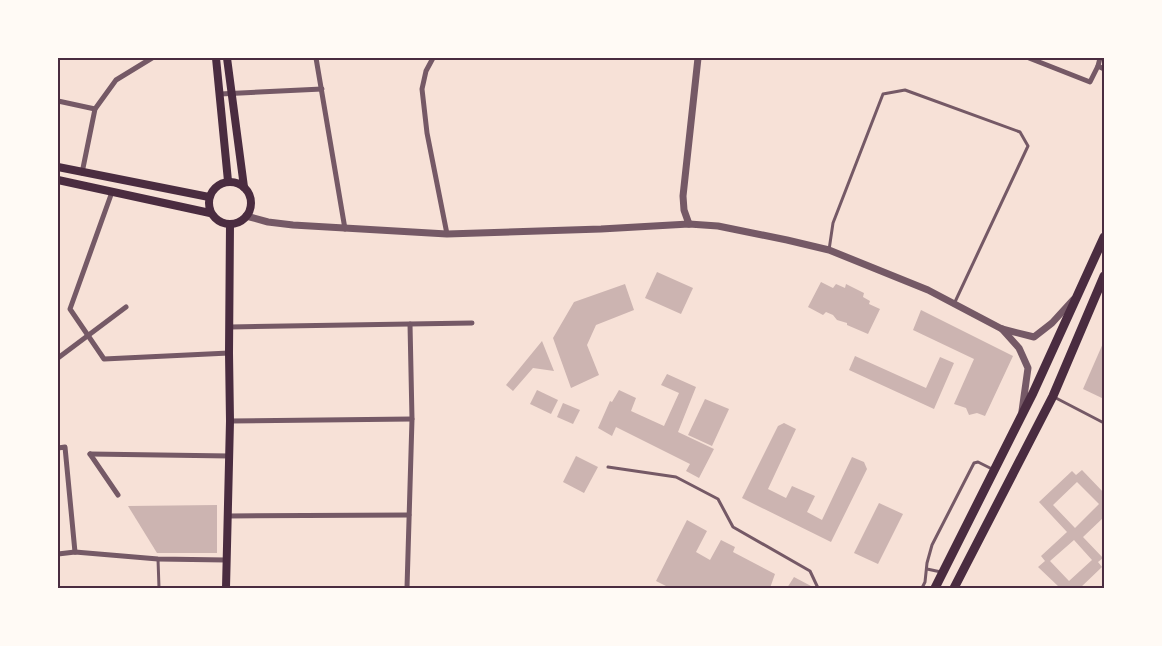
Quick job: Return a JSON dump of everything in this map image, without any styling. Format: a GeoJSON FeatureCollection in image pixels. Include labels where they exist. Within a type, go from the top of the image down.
{"type":"FeatureCollection","features":[{"type":"Feature","properties":{"kind":"main road"},"geometry":{"type":"LineString","coordinates":[[216,58],[228,181]]}},
{"type":"Feature","properties":{"kind":"main road"},"geometry":{"type":"LineString","coordinates":[[227,58],[244,187]]}},
{"type":"Feature","properties":{"kind":"main road"},"geometry":{"type":"LineString","coordinates":[[58,167],[209,197]]}},
{"type":"Feature","properties":{"kind":"main road"},"geometry":{"type":"LineString","coordinates":[[58,180],[210,213]]}},
{"type":"Feature","properties":{"kind":"main road"},"geometry":{"type":"LineString","coordinates":[[228,181],[237,182],[244,187],[248,192],[251,204],[246,216],[239,222],[230,225],[218,222],[210,213],[208,205],[209,197],[216,186],[228,181]]}},
{"type":"Feature","properties":{"kind":"main road"},"geometry":{"type":"LineString","coordinates":[[226,588],[230,456],[230,225]]}},
{"type":"Feature","properties":{"kind":"main road"},"geometry":{"type":"LineString","coordinates":[[935,588],[1021,418],[1080,293],[1104,237]]}},
{"type":"Feature","properties":{"kind":"main road"},"geometry":{"type":"LineString","coordinates":[[943,572],[956,584],[1053,396],[1104,276]]}},
{"type":"Feature","properties":{"kind":"street"},"geometry":{"type":"LineString","coordinates":[[82,173],[95,109],[116,80],[152,58]]}},
{"type":"Feature","properties":{"kind":"street"},"geometry":{"type":"LineString","coordinates":[[316,58],[345,229]]}},
{"type":"Feature","properties":{"kind":"street"},"geometry":{"type":"LineString","coordinates":[[433,58],[426,71],[422,89],[427,133],[447,234]]}},
{"type":"Feature","properties":{"kind":"street"},"geometry":{"type":"LineString","coordinates":[[689,224],[684,210],[683,196],[698,58]]}},
{"type":"Feature","properties":{"kind":"street"},"geometry":{"type":"LineString","coordinates":[[1029,58],[1090,82],[1100,58]]}},
{"type":"Feature","properties":{"kind":"street"},"geometry":{"type":"LineString","coordinates":[[1098,66],[1104,68]]}},
{"type":"Feature","properties":{"kind":"street"},"geometry":{"type":"LineString","coordinates":[[220,94],[322,90]]}},
{"type":"Feature","properties":{"kind":"street"},"geometry":{"type":"LineString","coordinates":[[58,101],[95,109]]}},
{"type":"Feature","properties":{"kind":"street"},"geometry":{"type":"LineString","coordinates":[[112,192],[70,309],[104,359],[229,353]]}},
{"type":"Feature","properties":{"kind":"street"},"geometry":{"type":"LineString","coordinates":[[246,216],[268,222],[345,229],[447,234],[601,230],[689,224],[718,226],[829,250],[928,290],[1002,328],[1034,337],[1052,323],[1080,293]]}},
{"type":"Feature","properties":{"kind":"street"},"geometry":{"type":"LineString","coordinates":[[58,358],[126,306]]}},
{"type":"Feature","properties":{"kind":"street"},"geometry":{"type":"LineString","coordinates":[[230,327],[472,323]]}},
{"type":"Feature","properties":{"kind":"street"},"geometry":{"type":"LineString","coordinates":[[407,588],[412,420],[410,324]]}},
{"type":"Feature","properties":{"kind":"street"},"geometry":{"type":"LineString","coordinates":[[1002,328],[1019,348],[1028,368],[1021,418]]}},
{"type":"Feature","properties":{"kind":"street"},"geometry":{"type":"LineString","coordinates":[[230,421],[412,420]]}},
{"type":"Feature","properties":{"kind":"street"},"geometry":{"type":"LineString","coordinates":[[58,448],[65,447],[75,552]]}},
{"type":"Feature","properties":{"kind":"street"},"geometry":{"type":"LineString","coordinates":[[118,495],[90,454],[230,456]]}},
{"type":"Feature","properties":{"kind":"street"},"geometry":{"type":"LineString","coordinates":[[229,516],[409,516]]}},
{"type":"Feature","properties":{"kind":"street"},"geometry":{"type":"LineString","coordinates":[[58,554],[75,552],[158,558],[226,560]]}},
{"type":"Feature","properties":{"kind":"lane"},"geometry":{"type":"LineString","coordinates":[[829,250],[833,223],[883,94],[906,90],[1020,132],[1028,146],[954,304]]}},
{"type":"Feature","properties":{"kind":"lane"},"geometry":{"type":"LineString","coordinates":[[1053,396],[1104,423]]}},
{"type":"Feature","properties":{"kind":"lane"},"geometry":{"type":"LineString","coordinates":[[922,588],[925,582],[928,558],[932,545],[974,463],[978,462],[994,471]]}},
{"type":"Feature","properties":{"kind":"lane"},"geometry":{"type":"LineString","coordinates":[[608,467],[676,477],[718,498],[733,527],[810,570],[818,588]]}},
{"type":"Feature","properties":{"kind":"lane"},"geometry":{"type":"LineString","coordinates":[[158,558],[159,588]]}},
{"type":"Feature","properties":{"kind":"lane"},"geometry":{"type":"LineString","coordinates":[[927,569],[943,572]]}},
{"type":"Feature","properties":{"kind":"building"},"geometry":{"type":"Polygon","coordinates":[[[657,272],[693,288],[681,314],[645,298],[657,272]]]}},
{"type":"Feature","properties":{"kind":"building"},"geometry":{"type":"Polygon","coordinates":[[[821,282],[833,288],[836,284],[845,288],[846,284],[864,293],[863,297],[870,301],[869,304],[880,309],[868,334],[837,320],[833,315],[826,312],[823,315],[808,307],[821,282]]]}},
{"type":"Feature","properties":{"kind":"building"},"geometry":{"type":"Polygon","coordinates":[[[625,284],[634,310],[596,325],[587,345],[599,375],[571,388],[553,338],[574,302],[625,284]]]}},
{"type":"Feature","properties":{"kind":"building"},"geometry":{"type":"Polygon","coordinates":[[[921,310],[1013,356],[985,416],[977,413],[969,415],[966,408],[954,404],[974,359],[913,330],[921,310]]]}},
{"type":"Feature","properties":{"kind":"building"},"geometry":{"type":"Polygon","coordinates":[[[542,341],[554,371],[533,368],[513,391],[506,385],[542,341]]]}},
{"type":"Feature","properties":{"kind":"building"},"geometry":{"type":"Polygon","coordinates":[[[1104,341],[1104,399],[1083,389],[1104,341]]]}},
{"type":"Feature","properties":{"kind":"building"},"geometry":{"type":"Polygon","coordinates":[[[855,356],[926,388],[940,357],[954,363],[934,409],[849,370],[855,356]]]}},
{"type":"Feature","properties":{"kind":"building"},"geometry":{"type":"Polygon","coordinates":[[[667,374],[696,387],[678,432],[714,449],[699,478],[686,471],[690,464],[616,427],[612,436],[598,428],[610,401],[612,402],[619,390],[636,398],[631,411],[664,426],[679,393],[661,385],[667,374]]]}},
{"type":"Feature","properties":{"kind":"building"},"geometry":{"type":"Polygon","coordinates":[[[537,390],[558,400],[551,414],[530,404],[537,390]]]}},
{"type":"Feature","properties":{"kind":"building"},"geometry":{"type":"Polygon","coordinates":[[[705,399],[729,409],[712,446],[688,435],[705,399]]]}},
{"type":"Feature","properties":{"kind":"building"},"geometry":{"type":"Polygon","coordinates":[[[563,403],[580,410],[573,424],[557,417],[563,403]]]}},
{"type":"Feature","properties":{"kind":"building"},"geometry":{"type":"Polygon","coordinates":[[[784,423],[796,429],[768,489],[786,498],[792,486],[815,496],[807,512],[822,520],[852,457],[864,462],[867,469],[831,542],[742,498],[778,426],[784,423]]]}},
{"type":"Feature","properties":{"kind":"building"},"geometry":{"type":"Polygon","coordinates":[[[576,456],[598,467],[584,493],[563,482],[576,456]]]}},
{"type":"Feature","properties":{"kind":"building"},"geometry":{"type":"Polygon","coordinates":[[[1082,470],[1104,493],[1104,517],[1083,537],[1103,558],[1098,562],[1102,567],[1080,588],[1056,588],[1058,586],[1038,567],[1045,561],[1041,556],[1067,532],[1039,502],[1072,471],[1076,475],[1082,470]],[[1077,482],[1053,505],[1075,528],[1099,504],[1077,482]],[[1074,540],[1050,561],[1069,581],[1092,560],[1074,540]]]}},
{"type":"Feature","properties":{"kind":"building"},"geometry":{"type":"Polygon","coordinates":[[[879,503],[903,514],[878,564],[854,553],[879,503]]]}},
{"type":"Feature","properties":{"kind":"building"},"geometry":{"type":"Polygon","coordinates":[[[217,505],[217,553],[157,553],[128,506],[217,505]]]}},
{"type":"Feature","properties":{"kind":"building"},"geometry":{"type":"Polygon","coordinates":[[[687,520],[707,531],[696,552],[710,560],[721,540],[735,547],[733,552],[775,574],[770,588],[666,588],[666,586],[656,581],[687,520]]]}},
{"type":"Feature","properties":{"kind":"building"},"geometry":{"type":"Polygon","coordinates":[[[794,577],[811,586],[809,588],[787,588],[794,577]]]}}]}
